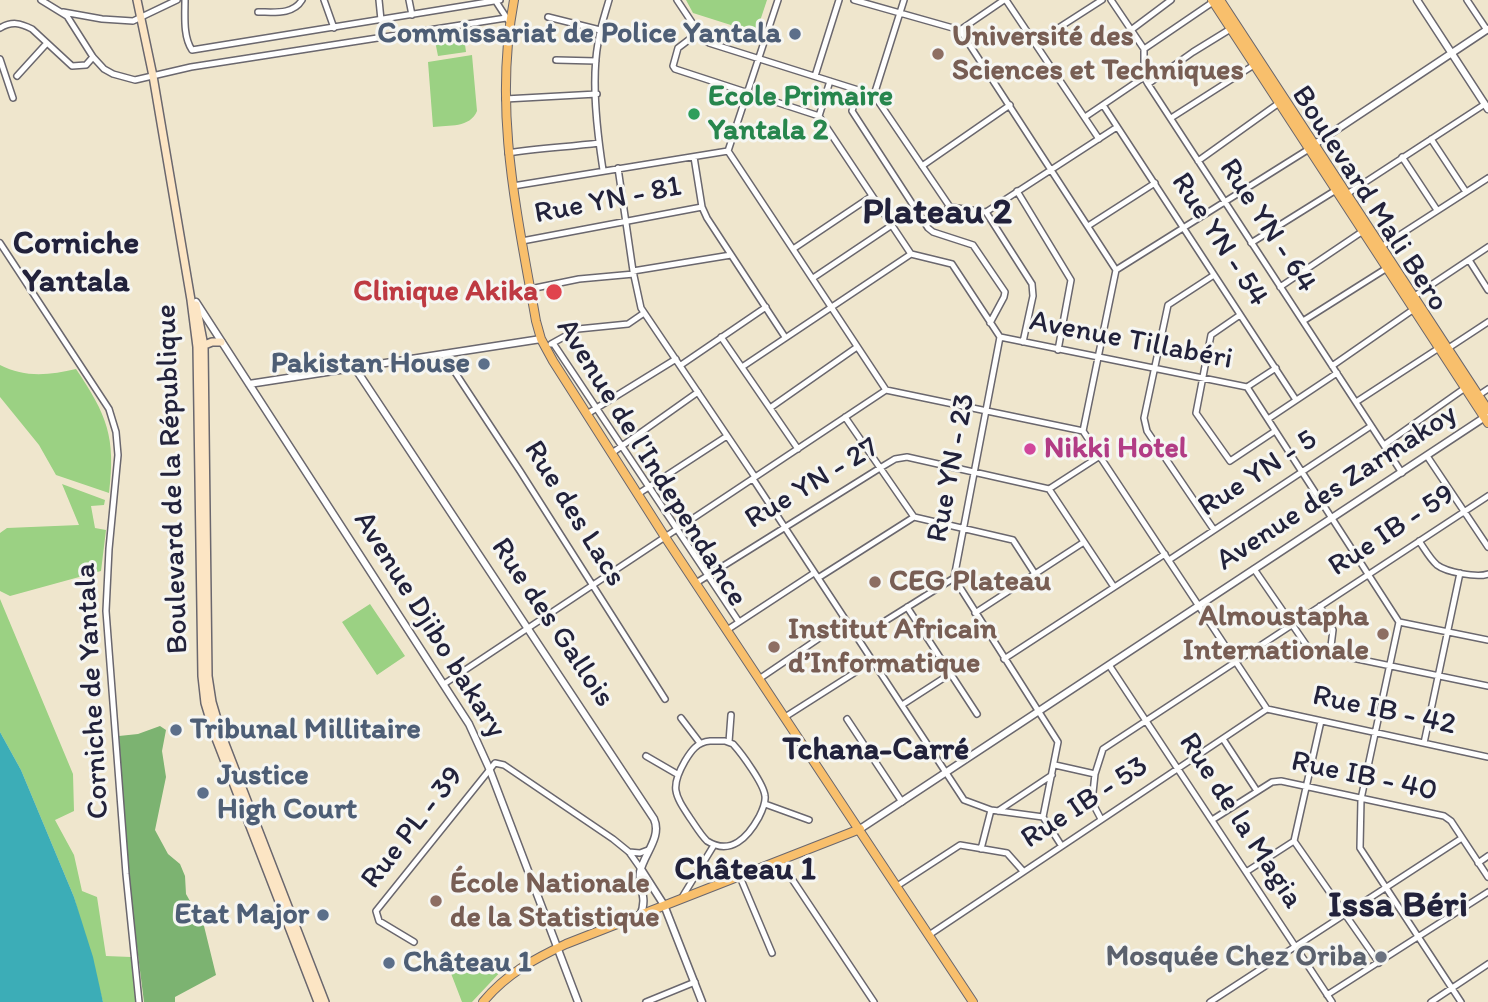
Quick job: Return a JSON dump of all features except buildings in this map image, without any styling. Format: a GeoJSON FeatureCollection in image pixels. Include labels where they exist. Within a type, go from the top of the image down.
{"type":"FeatureCollection","features":[{"type":"Feature","properties":{"kind":"main road","name":"Boulevard de la République"},"geometry":{"type":"LineString","coordinates":[[137,0],[153,76],[200,347],[205,703],[317,990],[325,1002]]}},
{"type":"Feature","properties":{"kind":"main road","name":"Avenue de l'Independance"},"geometry":{"type":"LineString","coordinates":[[514,0],[508,21],[505,99],[508,153],[530,289],[546,343],[638,494],[973,1002]]}},
{"type":"Feature","properties":{"kind":"main road","name":"Boulevard Mali Bero"},"geometry":{"type":"LineString","coordinates":[[1215,1],[1363,231],[1379,249],[1387,268],[1411,298],[1414,309],[1487,416]]}},
{"type":"Feature","properties":{"kind":"main road","name":"Boulevard Mali Bero"},"geometry":{"type":"LineString","coordinates":[[1233,27],[1254,65],[1311,147]]}},
{"type":"Feature","properties":{"kind":"main road","name":"Boulevard Mali Bero"},"geometry":{"type":"LineString","coordinates":[[1341,194],[1411,298],[1465,388],[1476,397]]}},
{"type":"Feature","properties":{"kind":"main road"},"geometry":{"type":"LineString","coordinates":[[200,347],[221,342]]}},
{"type":"Feature","properties":{"kind":"main road"},"geometry":{"type":"LineString","coordinates":[[483,1002],[523,966],[558,948],[860,829]]}},
{"type":"Feature","properties":{"kind":"main road","name":"Boulevard de la République"},"geometry":{"type":"LineString","coordinates":[[317,990],[317,1002]]}},
{"type":"Feature","properties":{"kind":"street"},"geometry":{"type":"LineString","coordinates":[[41,0],[67,16],[93,57],[104,69],[135,80],[191,67],[508,21],[495,0]]}},
{"type":"Feature","properties":{"kind":"street"},"geometry":{"type":"LineString","coordinates":[[61,11],[102,19],[133,21],[177,0]]}},
{"type":"Feature","properties":{"kind":"street"},"geometry":{"type":"LineString","coordinates":[[185,0],[186,27],[192,50],[500,0]]}},
{"type":"Feature","properties":{"kind":"street"},"geometry":{"type":"LineString","coordinates":[[258,12],[290,11],[302,0]]}},
{"type":"Feature","properties":{"kind":"street"},"geometry":{"type":"LineString","coordinates":[[324,0],[334,28]]}},
{"type":"Feature","properties":{"kind":"street"},"geometry":{"type":"LineString","coordinates":[[379,0],[381,20]]}},
{"type":"Feature","properties":{"kind":"street"},"geometry":{"type":"LineString","coordinates":[[409,0],[412,15]]}},
{"type":"Feature","properties":{"kind":"street"},"geometry":{"type":"LineString","coordinates":[[438,0],[440,9]]}},
{"type":"Feature","properties":{"kind":"street"},"geometry":{"type":"LineString","coordinates":[[603,170],[599,143],[596,61],[607,0]]}},
{"type":"Feature","properties":{"kind":"street"},"geometry":{"type":"LineString","coordinates":[[677,0],[709,43],[874,95],[950,207]]}},
{"type":"Feature","properties":{"kind":"street"},"geometry":{"type":"LineString","coordinates":[[728,151],[778,0]]}},
{"type":"Feature","properties":{"kind":"street"},"geometry":{"type":"LineString","coordinates":[[815,76],[839,0]]}},
{"type":"Feature","properties":{"kind":"street"},"geometry":{"type":"LineString","coordinates":[[728,151],[886,390],[1083,430],[1116,270],[960,30],[854,0]]}},
{"type":"Feature","properties":{"kind":"street"},"geometry":{"type":"LineString","coordinates":[[874,95],[904,0]]}},
{"type":"Feature","properties":{"kind":"street"},"geometry":{"type":"LineString","coordinates":[[960,30],[1005,0],[1099,139]]}},
{"type":"Feature","properties":{"kind":"street"},"geometry":{"type":"LineString","coordinates":[[1035,43],[1102,0]]}},
{"type":"Feature","properties":{"kind":"street"},"geometry":{"type":"LineString","coordinates":[[1111,0],[1144,49],[1215,1]]}},
{"type":"Feature","properties":{"kind":"street"},"geometry":{"type":"LineString","coordinates":[[1131,30],[1171,0]]}},
{"type":"Feature","properties":{"kind":"street"},"geometry":{"type":"LineString","coordinates":[[1251,243],[1341,194],[1486,106],[1417,0]]}},
{"type":"Feature","properties":{"kind":"street"},"geometry":{"type":"LineString","coordinates":[[1116,270],[1311,147],[1488,29],[1467,0]]}},
{"type":"Feature","properties":{"kind":"street"},"geometry":{"type":"LineString","coordinates":[[548,17],[600,30]]}},
{"type":"Feature","properties":{"kind":"street"},"geometry":{"type":"LineString","coordinates":[[0,29],[10,23],[25,25],[72,66],[86,65],[93,57]]}},
{"type":"Feature","properties":{"kind":"street"},"geometry":{"type":"LineString","coordinates":[[1148,84],[1233,27]]}},
{"type":"Feature","properties":{"kind":"street"},"geometry":{"type":"LineString","coordinates":[[699,32],[677,50],[673,66],[676,71],[819,116],[911,254],[742,367]]}},
{"type":"Feature","properties":{"kind":"street"},"geometry":{"type":"LineString","coordinates":[[16,76],[47,43]]}},
{"type":"Feature","properties":{"kind":"street","name":"Rue YN - 64"},"geometry":{"type":"LineString","coordinates":[[1144,49],[1144,77],[1148,84],[1402,473]]}},
{"type":"Feature","properties":{"kind":"street"},"geometry":{"type":"LineString","coordinates":[[0,60],[13,98]]}},
{"type":"Feature","properties":{"kind":"street"},"geometry":{"type":"LineString","coordinates":[[556,60],[596,61]]}},
{"type":"Feature","properties":{"kind":"street"},"geometry":{"type":"LineString","coordinates":[[1171,118],[1254,65]]}},
{"type":"Feature","properties":{"kind":"street"},"geometry":{"type":"LineString","coordinates":[[1085,117],[1144,77]]}},
{"type":"Feature","properties":{"kind":"street"},"geometry":{"type":"LineString","coordinates":[[819,116],[830,81]]}},
{"type":"Feature","properties":{"kind":"street"},"geometry":{"type":"LineString","coordinates":[[858,91],[852,111],[926,225],[933,232],[973,245],[1005,292],[990,323]]}},
{"type":"Feature","properties":{"kind":"street"},"geometry":{"type":"LineString","coordinates":[[505,99],[597,94]]}},
{"type":"Feature","properties":{"kind":"street"},"geometry":{"type":"LineString","coordinates":[[1198,161],[1279,103]]}},
{"type":"Feature","properties":{"kind":"street"},"geometry":{"type":"LineString","coordinates":[[922,166],[1010,105]]}},
{"type":"Feature","properties":{"kind":"street","name":"Rue YN - 54"},"geometry":{"type":"LineString","coordinates":[[1103,105],[1296,400]]}},
{"type":"Feature","properties":{"kind":"street"},"geometry":{"type":"LineString","coordinates":[[926,225],[950,207],[986,212],[1117,127]]}},
{"type":"Feature","properties":{"kind":"street"},"geometry":{"type":"LineString","coordinates":[[1431,139],[1466,192]]}},
{"type":"Feature","properties":{"kind":"street"},"geometry":{"type":"LineString","coordinates":[[508,153],[599,143]]}},
{"type":"Feature","properties":{"kind":"street"},"geometry":{"type":"LineString","coordinates":[[513,186],[728,151]]}},
{"type":"Feature","properties":{"kind":"street"},"geometry":{"type":"LineString","coordinates":[[694,157],[702,207],[707,218],[785,337]]}},
{"type":"Feature","properties":{"kind":"street"},"geometry":{"type":"LineString","coordinates":[[1402,158],[1437,210]]}},
{"type":"Feature","properties":{"kind":"street"},"geometry":{"type":"LineString","coordinates":[[618,168],[634,272],[644,313],[681,365],[966,802],[994,811],[1043,817]]}},
{"type":"Feature","properties":{"kind":"street"},"geometry":{"type":"LineString","coordinates":[[1379,249],[1488,177]]}},
{"type":"Feature","properties":{"kind":"street"},"geometry":{"type":"LineString","coordinates":[[1088,226],[1155,183]]}},
{"type":"Feature","properties":{"kind":"street"},"geometry":{"type":"LineString","coordinates":[[1017,191],[1071,280],[1058,350]]}},
{"type":"Feature","properties":{"kind":"street"},"geometry":{"type":"LineString","coordinates":[[793,249],[873,196]]}},
{"type":"Feature","properties":{"kind":"street","name":"Rue YN - 81"},"geometry":{"type":"LineString","coordinates":[[522,241],[702,207]]}},
{"type":"Feature","properties":{"kind":"street"},"geometry":{"type":"LineString","coordinates":[[986,212],[1034,290],[1023,342]]}},
{"type":"Feature","properties":{"kind":"street"},"geometry":{"type":"LineString","coordinates":[[813,278],[892,225]]}},
{"type":"Feature","properties":{"kind":"street"},"geometry":{"type":"LineString","coordinates":[[1280,287],[1363,231]]}},
{"type":"Feature","properties":{"kind":"street","name":"Corniche de Yantala"},"geometry":{"type":"LineString","coordinates":[[0,243],[109,409],[116,432],[118,455],[106,611],[126,874],[139,1002]]}},
{"type":"Feature","properties":{"kind":"street"},"geometry":{"type":"LineString","coordinates":[[1411,298],[1488,247]]}},
{"type":"Feature","properties":{"kind":"street","name":"Avenue Tillabéri"},"geometry":{"type":"LineString","coordinates":[[911,254],[952,264],[1000,337],[1247,387],[1370,573],[1399,622]]}},
{"type":"Feature","properties":{"kind":"street"},"geometry":{"type":"LineString","coordinates":[[530,289],[731,255]]}},
{"type":"Feature","properties":{"kind":"street"},"geometry":{"type":"LineString","coordinates":[[1469,260],[1488,290]]}},
{"type":"Feature","properties":{"kind":"street"},"geometry":{"type":"LineString","coordinates":[[1303,321],[1387,268]]}},
{"type":"Feature","properties":{"kind":"street"},"geometry":{"type":"LineString","coordinates":[[1214,275],[1168,305],[1144,425],[1214,530]]}},
{"type":"Feature","properties":{"kind":"street","name":"Avenue Djibo bakary"},"geometry":{"type":"LineString","coordinates":[[192,300],[475,735],[578,1002]]}},
{"type":"Feature","properties":{"kind":"street"},"geometry":{"type":"LineString","coordinates":[[681,365],[766,307]]}},
{"type":"Feature","properties":{"kind":"street"},"geometry":{"type":"LineString","coordinates":[[1332,366],[1414,309]]}},
{"type":"Feature","properties":{"kind":"street"},"geometry":{"type":"LineString","coordinates":[[249,384],[443,354],[546,343],[578,329],[628,324],[644,313]]}},
{"type":"Feature","properties":{"kind":"street"},"geometry":{"type":"LineString","coordinates":[[1240,315],[1211,335],[1196,413],[1227,459],[1232,460],[1276,431]]}},
{"type":"Feature","properties":{"kind":"street"},"geometry":{"type":"LineString","coordinates":[[1356,402],[1488,323]]}},
{"type":"Feature","properties":{"kind":"street"},"geometry":{"type":"LineString","coordinates":[[722,337],[798,449]]}},
{"type":"Feature","properties":{"kind":"street","name":"Rue YN - 23"},"geometry":{"type":"LineString","coordinates":[[858,638],[954,579],[1000,337]]}},
{"type":"Feature","properties":{"kind":"street"},"geometry":{"type":"LineString","coordinates":[[546,343],[596,408],[739,622]]}},
{"type":"Feature","properties":{"kind":"street"},"geometry":{"type":"LineString","coordinates":[[770,408],[857,346]]}},
{"type":"Feature","properties":{"kind":"street","name":"Rue des Lacs"},"geometry":{"type":"LineString","coordinates":[[443,354],[665,699]]}},
{"type":"Feature","properties":{"kind":"street"},"geometry":{"type":"LineString","coordinates":[[587,414],[677,359]]}},
{"type":"Feature","properties":{"kind":"street","name":"Rue des Gallois"},"geometry":{"type":"LineString","coordinates":[[355,368],[654,819],[657,830],[640,879],[644,902],[640,916]]}},
{"type":"Feature","properties":{"kind":"street"},"geometry":{"type":"LineString","coordinates":[[1247,387],[1276,368]]}},
{"type":"Feature","properties":{"kind":"street"},"geometry":{"type":"LineString","coordinates":[[1268,419],[1337,373]]}},
{"type":"Feature","properties":{"kind":"street"},"geometry":{"type":"LineString","coordinates":[[1384,445],[1465,388]]}},
{"type":"Feature","properties":{"kind":"street"},"geometry":{"type":"LineString","coordinates":[[444,684],[886,390]]}},
{"type":"Feature","properties":{"kind":"street"},"geometry":{"type":"LineString","coordinates":[[1476,397],[1488,390]]}},
{"type":"Feature","properties":{"kind":"street"},"geometry":{"type":"LineString","coordinates":[[612,453],[698,392]]}},
{"type":"Feature","properties":{"kind":"street","name":"Avenue des Zarmakoy"},"geometry":{"type":"LineString","coordinates":[[860,829],[1487,416]]}},
{"type":"Feature","properties":{"kind":"street"},"geometry":{"type":"LineString","coordinates":[[845,417],[914,517],[1013,540],[1035,574]]}},
{"type":"Feature","properties":{"kind":"street","name":"Rue YN - 5"},"geometry":{"type":"LineString","coordinates":[[1004,659],[1114,587],[1214,530],[1371,426]]}},
{"type":"Feature","properties":{"kind":"street","name":"Rue IB - 42"},"geometry":{"type":"LineString","coordinates":[[1083,430],[1267,709],[1488,756]]}},
{"type":"Feature","properties":{"kind":"street"},"geometry":{"type":"LineString","coordinates":[[638,494],[727,436]]}},
{"type":"Feature","properties":{"kind":"street"},"geometry":{"type":"LineString","coordinates":[[1100,456],[1049,489],[1114,587]]}},
{"type":"Feature","properties":{"kind":"street"},"geometry":{"type":"LineString","coordinates":[[1427,456],[1488,547]]}},
{"type":"Feature","properties":{"kind":"street","name":"Rue YN - 27"},"geometry":{"type":"LineString","coordinates":[[696,583],[901,457],[974,470],[1049,489]]}},
{"type":"Feature","properties":{"kind":"street","name":"Rue IB - 59"},"geometry":{"type":"LineString","coordinates":[[1101,819],[1092,804],[1095,774],[1103,749],[1488,496]]}},
{"type":"Feature","properties":{"kind":"street"},"geometry":{"type":"LineString","coordinates":[[727,630],[914,517]]}},
{"type":"Feature","properties":{"kind":"street"},"geometry":{"type":"LineString","coordinates":[[1419,541],[1438,566],[1460,573],[1480,576],[1488,574]]}},
{"type":"Feature","properties":{"kind":"street"},"geometry":{"type":"LineString","coordinates":[[975,613],[1084,542]]}},
{"type":"Feature","properties":{"kind":"street"},"geometry":{"type":"LineString","coordinates":[[1254,569],[1308,648],[1488,687]]}},
{"type":"Feature","properties":{"kind":"street"},"geometry":{"type":"LineString","coordinates":[[1424,743],[1460,573]]}},
{"type":"Feature","properties":{"kind":"street"},"geometry":{"type":"LineString","coordinates":[[954,579],[1058,742],[1043,817],[1061,845]]}},
{"type":"Feature","properties":{"kind":"street"},"geometry":{"type":"LineString","coordinates":[[1320,606],[1333,630],[1331,654]]}},
{"type":"Feature","properties":{"kind":"street"},"geometry":{"type":"LineString","coordinates":[[907,607],[977,714]]}},
{"type":"Feature","properties":{"kind":"street"},"geometry":{"type":"LineString","coordinates":[[759,679],[846,620]]}},
{"type":"Feature","properties":{"kind":"street"},"geometry":{"type":"LineString","coordinates":[[1461,1002],[1360,848],[1362,799],[1399,622],[1488,640]]}},
{"type":"Feature","properties":{"kind":"street"},"geometry":{"type":"LineString","coordinates":[[785,717],[873,661]]}},
{"type":"Feature","properties":{"kind":"street","name":"Rue de la Magia"},"geometry":{"type":"LineString","coordinates":[[1109,665],[1332,1002]]}},
{"type":"Feature","properties":{"kind":"street"},"geometry":{"type":"LineString","coordinates":[[902,705],[950,674]]}},
{"type":"Feature","properties":{"kind":"street","name":"Rue IB - 53"},"geometry":{"type":"LineString","coordinates":[[929,935],[1267,709]]}},
{"type":"Feature","properties":{"kind":"street"},"geometry":{"type":"LineString","coordinates":[[729,742],[732,715]]}},
{"type":"Feature","properties":{"kind":"street"},"geometry":{"type":"LineString","coordinates":[[681,718],[700,743]]}},
{"type":"Feature","properties":{"kind":"street"},"geometry":{"type":"LineString","coordinates":[[847,719],[902,802]]}},
{"type":"Feature","properties":{"kind":"street"},"geometry":{"type":"LineString","coordinates":[[1246,872],[1294,841],[1321,721]]}},
{"type":"Feature","properties":{"kind":"street"},"geometry":{"type":"LineString","coordinates":[[1223,739],[1257,791]]}},
{"type":"Feature","properties":{"kind":"street"},"geometry":{"type":"LineString","coordinates":[[729,742],[737,748],[763,789],[765,804],[743,840],[734,845],[714,845],[704,838],[679,801],[675,789],[677,774],[700,743],[729,742]]}},
{"type":"Feature","properties":{"kind":"street"},"geometry":{"type":"LineString","coordinates":[[646,756],[677,774]]}},
{"type":"Feature","properties":{"kind":"street"},"geometry":{"type":"LineString","coordinates":[[489,768],[498,762],[504,765],[629,852],[664,905],[702,1002]]}},
{"type":"Feature","properties":{"kind":"street"},"geometry":{"type":"LineString","coordinates":[[1055,765],[1095,774]]}},
{"type":"Feature","properties":{"kind":"street","name":"Rue PL - 39"},"geometry":{"type":"LineString","coordinates":[[414,942],[388,927],[376,917],[376,911],[489,768]]}},
{"type":"Feature","properties":{"kind":"street"},"geometry":{"type":"LineString","coordinates":[[981,849],[994,811],[1052,775]]}},
{"type":"Feature","properties":{"kind":"street","name":"Rue IB - 40"},"geometry":{"type":"LineString","coordinates":[[1212,820],[1276,781],[1307,787],[1444,816],[1488,877]]}},
{"type":"Feature","properties":{"kind":"street"},"geometry":{"type":"LineString","coordinates":[[765,804],[809,820]]}},
{"type":"Feature","properties":{"kind":"street"},"geometry":{"type":"LineString","coordinates":[[1210,1002],[1462,838]]}},
{"type":"Feature","properties":{"kind":"street"},"geometry":{"type":"LineString","coordinates":[[1294,841],[1379,963]]}},
{"type":"Feature","properties":{"kind":"street"},"geometry":{"type":"LineString","coordinates":[[681,900],[714,845]]}},
{"type":"Feature","properties":{"kind":"street"},"geometry":{"type":"LineString","coordinates":[[897,886],[957,846],[1010,855],[1023,871]]}},
{"type":"Feature","properties":{"kind":"street"},"geometry":{"type":"LineString","coordinates":[[629,852],[640,853],[648,850]]}},
{"type":"Feature","properties":{"kind":"street"},"geometry":{"type":"LineString","coordinates":[[1478,863],[1488,856]]}},
{"type":"Feature","properties":{"kind":"street"},"geometry":{"type":"LineString","coordinates":[[780,861],[874,1002]]}},
{"type":"Feature","properties":{"kind":"street"},"geometry":{"type":"LineString","coordinates":[[740,877],[772,953]]}},
{"type":"Feature","properties":{"kind":"street"},"geometry":{"type":"LineString","coordinates":[[1327,995],[1488,892]]}},
{"type":"Feature","properties":{"kind":"street"},"geometry":{"type":"LineString","coordinates":[[1431,1002],[1488,964]]}},
{"type":"Feature","properties":{"kind":"street"},"geometry":{"type":"LineString","coordinates":[[646,1002],[662,999],[695,982]]}},
{"type":"Feature","properties":{"kind":"green space"},"geometry":{"type":"Polygon","coordinates":[[[686,0],[767,0],[756,33],[693,13],[686,0]]]}},
{"type":"Feature","properties":{"kind":"green space"},"geometry":{"type":"Polygon","coordinates":[[[464,37],[466,52],[438,56],[435,41],[464,37]]]}},
{"type":"Feature","properties":{"kind":"green space"},"geometry":{"type":"Polygon","coordinates":[[[472,55],[477,111],[464,123],[433,127],[428,62],[472,55]]]}},
{"type":"Feature","properties":{"kind":"green space"},"geometry":{"type":"Polygon","coordinates":[[[0,365],[19,372],[38,374],[76,369],[95,400],[107,427],[111,456],[109,493],[56,475],[39,445],[0,397],[0,365]]]}},
{"type":"Feature","properties":{"kind":"green space"},"geometry":{"type":"Polygon","coordinates":[[[62,484],[105,500],[104,505],[91,506],[95,528],[106,530],[101,571],[10,596],[0,591],[0,533],[7,528],[79,525],[62,484]]]}},
{"type":"Feature","properties":{"kind":"green space"},"geometry":{"type":"Polygon","coordinates":[[[0,599],[73,774],[74,811],[55,820],[74,855],[82,891],[97,897],[106,956],[131,957],[136,1002],[103,1002],[74,897],[21,770],[0,732],[0,599]]]}},
{"type":"Feature","properties":{"kind":"green space"},"geometry":{"type":"Polygon","coordinates":[[[370,604],[405,656],[377,675],[342,622],[370,604]]]}},
{"type":"Feature","properties":{"kind":"green space"},"geometry":{"type":"Polygon","coordinates":[[[160,726],[166,730],[162,751],[166,777],[155,830],[168,854],[180,864],[185,876],[186,894],[204,926],[216,975],[175,997],[175,1002],[144,1002],[127,868],[119,736],[138,734],[160,726]]]}},
{"type":"Feature","properties":{"kind":"green space"},"geometry":{"type":"Polygon","coordinates":[[[447,963],[503,965],[504,968],[472,1002],[462,1002],[447,963]]]}},
{"type":"Feature","properties":{"kind":"water"},"geometry":{"type":"Polygon","coordinates":[[[0,732],[21,770],[74,897],[93,957],[103,1002],[0,1002],[0,732]]]}},
{"type":"Feature","properties":{"kind":"place","name":"Commissariat de Police Yantala"},"geometry":{"type":"Point","coordinates":[795,34]}},
{"type":"Feature","properties":{"kind":"place","name":"Université des Sciences et Techniques"},"geometry":{"type":"Point","coordinates":[938,54]}},
{"type":"Feature","properties":{"kind":"place","name":"Ecole Primaire Yantala 2"},"geometry":{"type":"Point","coordinates":[694,114]}},
{"type":"Feature","properties":{"kind":"place","name":"Clinique Akika"},"geometry":{"type":"Point","coordinates":[554,292]}},
{"type":"Feature","properties":{"kind":"place","name":"Pakistan House"},"geometry":{"type":"Point","coordinates":[484,364]}},
{"type":"Feature","properties":{"kind":"place","name":"Nikki Hotel"},"geometry":{"type":"Point","coordinates":[1030,449]}},
{"type":"Feature","properties":{"kind":"place","name":"CEG Plateau"},"geometry":{"type":"Point","coordinates":[875,582]}},
{"type":"Feature","properties":{"kind":"place","name":"Almoustapha Internationale"},"geometry":{"type":"Point","coordinates":[1383,634]}},
{"type":"Feature","properties":{"kind":"place","name":"Institut Africain d’Informatique"},"geometry":{"type":"Point","coordinates":[774,647]}},
{"type":"Feature","properties":{"kind":"place","name":"Tribunal Millitaire"},"geometry":{"type":"Point","coordinates":[176,730]}},
{"type":"Feature","properties":{"kind":"place","name":"Justice High Court"},"geometry":{"type":"Point","coordinates":[203,793]}},
{"type":"Feature","properties":{"kind":"place","name":"École Nationale de la Statistique"},"geometry":{"type":"Point","coordinates":[436,901]}},
{"type":"Feature","properties":{"kind":"place","name":"Etat Major"},"geometry":{"type":"Point","coordinates":[323,915]}},
{"type":"Feature","properties":{"kind":"place","name":"Mosquée Chez Oriba"},"geometry":{"type":"Point","coordinates":[1381,957]}},
{"type":"Feature","properties":{"kind":"place","name":"Château 1"},"geometry":{"type":"Point","coordinates":[389,963]}},
{"type":"Feature","properties":{"kind":"district","name":"Plateau 2"},"geometry":{"type":"Point","coordinates":[937,214]}},
{"type":"Feature","properties":{"kind":"district","name":"Corniche Yantala"},"geometry":{"type":"Point","coordinates":[76,264]}},
{"type":"Feature","properties":{"kind":"district","name":"Tchana-Carré"},"geometry":{"type":"Point","coordinates":[876,751]}},
{"type":"Feature","properties":{"kind":"district","name":"Château 1"},"geometry":{"type":"Point","coordinates":[745,871]}},
{"type":"Feature","properties":{"kind":"district","name":"Issa Béri"},"geometry":{"type":"Point","coordinates":[1398,907]}}]}
